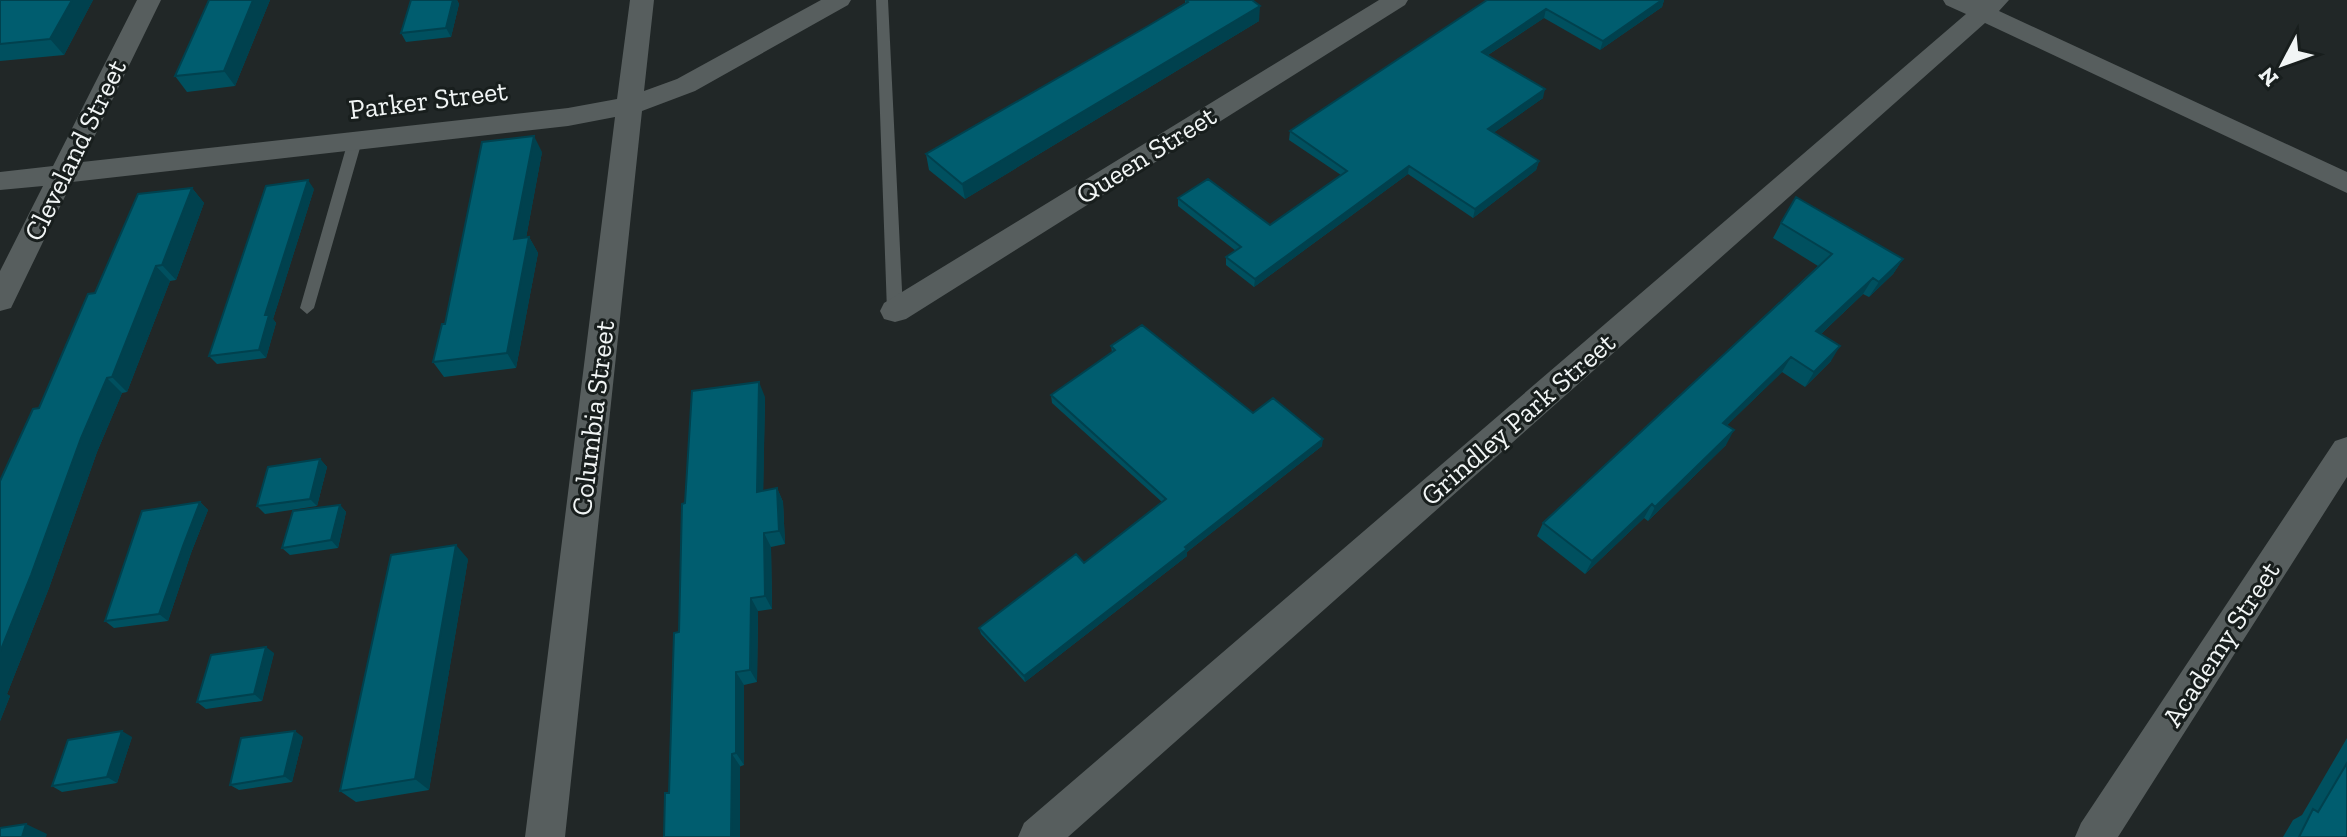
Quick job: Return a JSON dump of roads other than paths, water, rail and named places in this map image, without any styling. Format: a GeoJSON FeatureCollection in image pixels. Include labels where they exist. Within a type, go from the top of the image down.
{"type":"FeatureCollection","features":[{"type":"Feature","properties":{"kind":"street","name":"Cleveland Street"},"geometry":{"type":"LineString","coordinates":[[0,300],[149,0]]}},
{"type":"Feature","properties":{"kind":"street","name":"Columbia Street"},"geometry":{"type":"LineString","coordinates":[[545,837],[642,0]]}},
{"type":"Feature","properties":{"kind":"street","name":"Parker Street"},"geometry":{"type":"LineString","coordinates":[[0,181],[568,117],[629,106],[686,85],[839,0]]}},
{"type":"Feature","properties":{"kind":"street","name":"Queen Street"},"geometry":{"type":"LineString","coordinates":[[895,311],[1396,0]]}},
{"type":"Feature","properties":{"kind":"street"},"geometry":{"type":"LineString","coordinates":[[1978,4],[2347,183]]}},
{"type":"Feature","properties":{"kind":"street","name":"Grindley Park Street"},"geometry":{"type":"LineString","coordinates":[[1038,837],[1978,4]]}},
{"type":"Feature","properties":{"kind":"street","name":"Academy Street"},"geometry":{"type":"LineString","coordinates":[[2095,837],[2347,450]]}},
{"type":"Feature","properties":{"kind":"lane"},"geometry":{"type":"LineString","coordinates":[[882,0],[895,311]]}},
{"type":"Feature","properties":{"kind":"lane"},"geometry":{"type":"LineString","coordinates":[[307,308],[355,141]]}}]}
